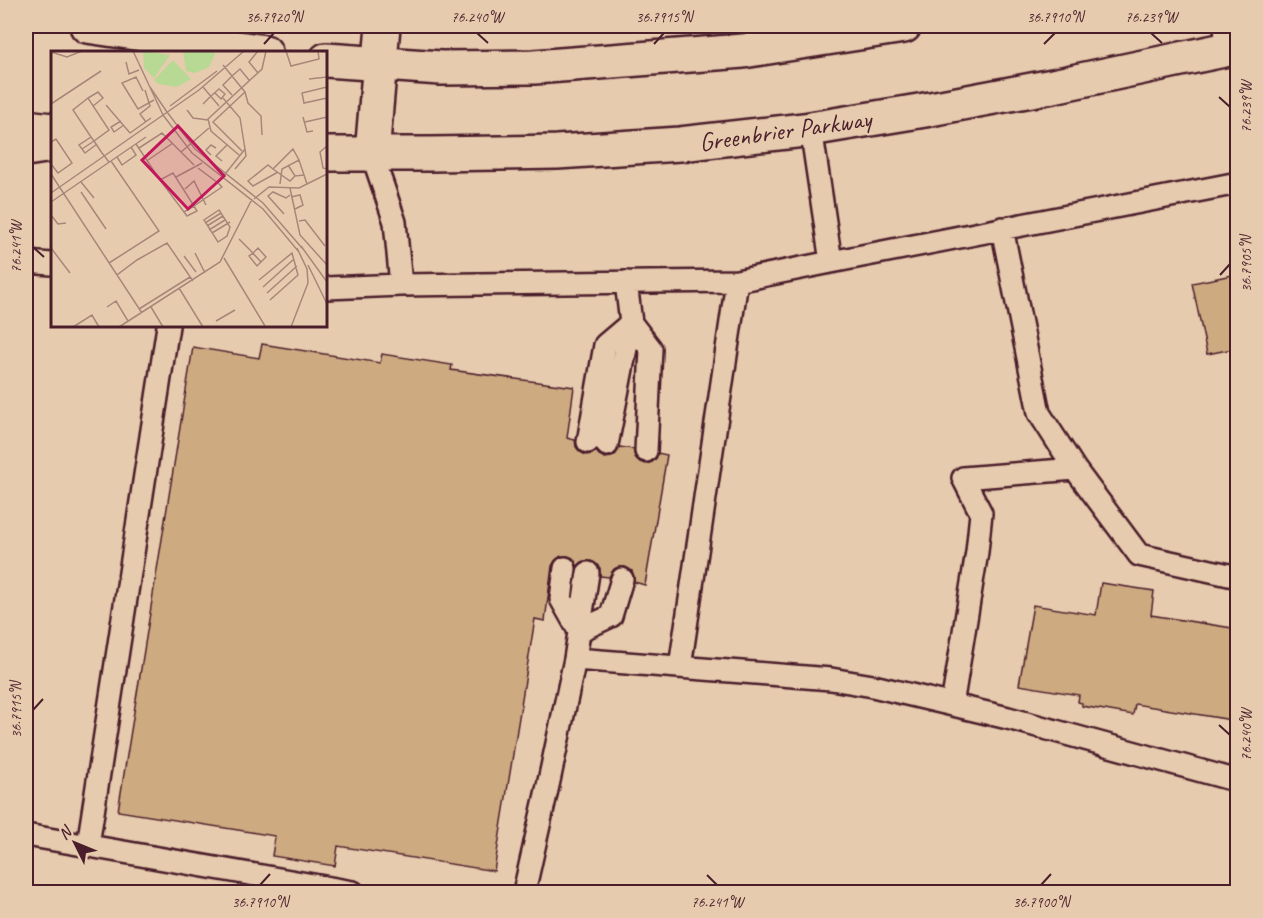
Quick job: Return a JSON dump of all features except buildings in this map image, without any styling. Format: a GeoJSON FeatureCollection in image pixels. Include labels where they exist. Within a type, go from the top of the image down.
{"type":"FeatureCollection","features":[{"type":"Feature","properties":{"kind":"main road"},"geometry":{"type":"LineString","coordinates":[[87,26],[257,51]]}},
{"type":"Feature","properties":{"kind":"main road"},"geometry":{"type":"LineString","coordinates":[[134,26],[182,41]]}},
{"type":"Feature","properties":{"kind":"main road"},"geometry":{"type":"LineString","coordinates":[[372,154],[383,26]]}},
{"type":"Feature","properties":{"kind":"main road"},"geometry":{"type":"LineString","coordinates":[[327,60],[441,68],[534,67],[742,51],[904,26]]}},
{"type":"Feature","properties":{"kind":"main road","name":"Greenbrier Parkway"},"geometry":{"type":"LineString","coordinates":[[327,154],[557,152],[680,144],[811,128],[1042,88],[1235,43]]}},
{"type":"Feature","properties":{"kind":"main road"},"geometry":{"type":"LineString","coordinates":[[26,127],[51,130]]}},
{"type":"Feature","properties":{"kind":"main road"},"geometry":{"type":"LineString","coordinates":[[26,149],[51,145]]}},
{"type":"Feature","properties":{"kind":"lane"},"geometry":{"type":"LineString","coordinates":[[811,128],[831,262]]}},
{"type":"Feature","properties":{"kind":"lane"},"geometry":{"type":"LineString","coordinates":[[372,154],[395,222],[401,285]]}},
{"type":"Feature","properties":{"kind":"lane"},"geometry":{"type":"LineString","coordinates":[[327,288],[737,281],[1238,183]]}},
{"type":"Feature","properties":{"kind":"lane"},"geometry":{"type":"LineString","coordinates":[[1002,228],[1039,413],[1075,469],[1139,555],[1238,577]]}},
{"type":"Feature","properties":{"kind":"lane"},"geometry":{"type":"LineString","coordinates":[[26,262],[51,264]]}},
{"type":"Feature","properties":{"kind":"lane"},"geometry":{"type":"LineString","coordinates":[[680,667],[737,281]]}},
{"type":"Feature","properties":{"kind":"lane"},"geometry":{"type":"LineString","coordinates":[[598,443],[631,323],[626,282]]}},
{"type":"Feature","properties":{"kind":"lane"},"geometry":{"type":"LineString","coordinates":[[631,323],[651,349],[646,452]]}},
{"type":"Feature","properties":{"kind":"lane"},"geometry":{"type":"LineString","coordinates":[[88,845],[168,327]]}},
{"type":"Feature","properties":{"kind":"lane"},"geometry":{"type":"LineString","coordinates":[[952,705],[977,552],[981,513],[963,478],[1075,469]]}},
{"type":"Feature","properties":{"kind":"lane"},"geometry":{"type":"LineString","coordinates":[[565,568],[561,600],[579,631]]}},
{"type":"Feature","properties":{"kind":"lane"},"geometry":{"type":"LineString","coordinates":[[524,892],[575,659],[588,573]]}},
{"type":"Feature","properties":{"kind":"lane"},"geometry":{"type":"LineString","coordinates":[[579,631],[610,616],[622,579]]}},
{"type":"Feature","properties":{"kind":"lane"},"geometry":{"type":"LineString","coordinates":[[575,659],[831,679],[873,686],[1008,718],[1238,781]]}},
{"type":"Feature","properties":{"kind":"lane"},"geometry":{"type":"LineString","coordinates":[[26,835],[353,892]]}}]}
